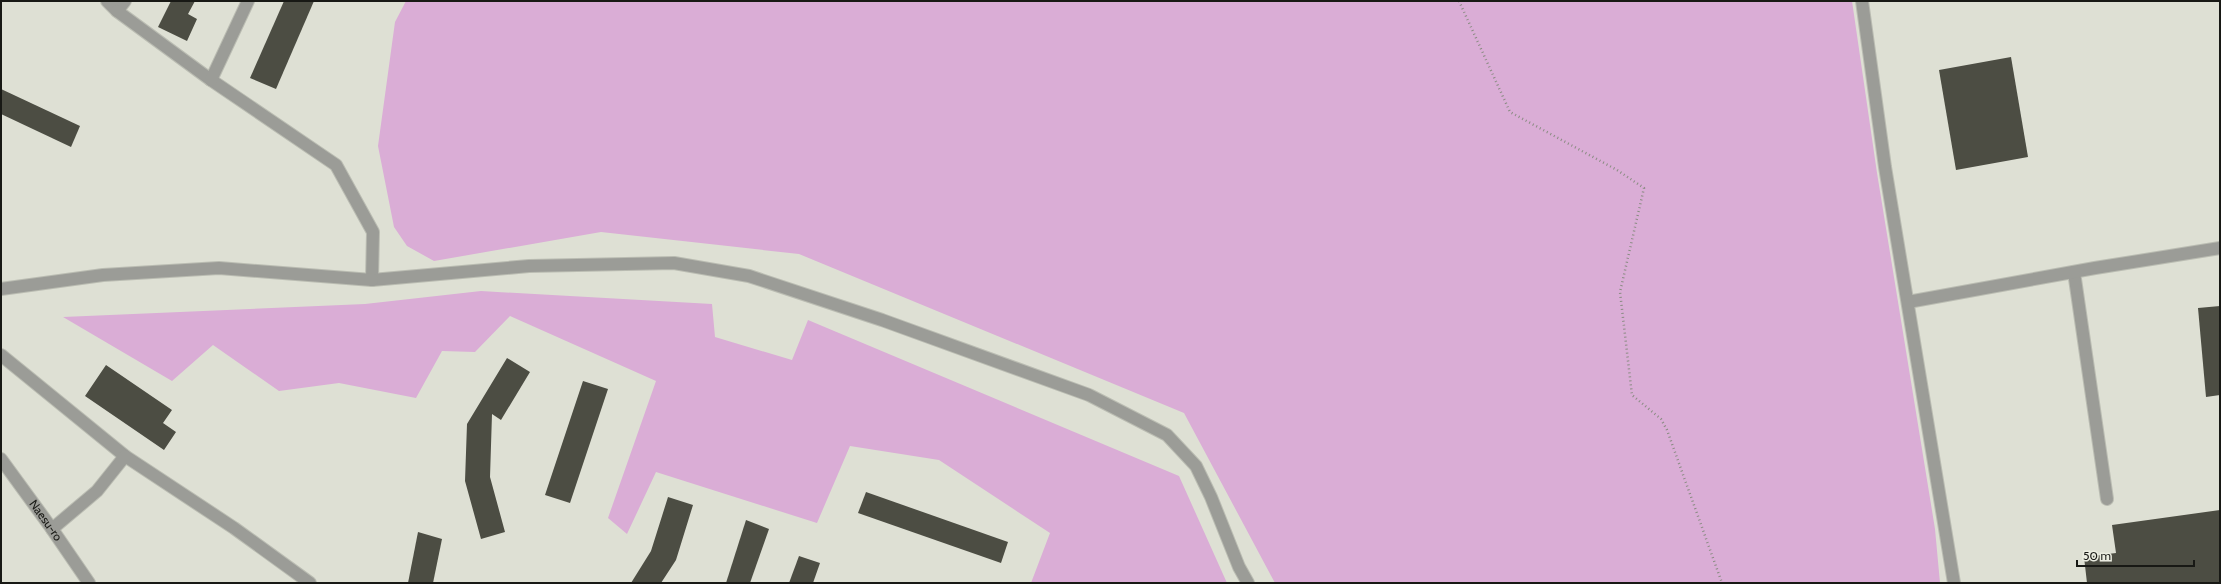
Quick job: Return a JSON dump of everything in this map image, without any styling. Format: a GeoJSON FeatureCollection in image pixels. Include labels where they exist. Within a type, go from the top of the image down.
{"type":"FeatureCollection","features":[{"type":"Feature","properties":{"kind":"street"},"geometry":{"type":"LineString","coordinates":[[107,1],[117,11],[211,80],[336,165],[373,232],[372,280]]}},
{"type":"Feature","properties":{"kind":"street"},"geometry":{"type":"LineString","coordinates":[[117,11],[125,1]]}},
{"type":"Feature","properties":{"kind":"street"},"geometry":{"type":"LineString","coordinates":[[211,80],[248,1]]}},
{"type":"Feature","properties":{"kind":"street"},"geometry":{"type":"LineString","coordinates":[[1862,1],[1885,167],[1954,583]]}},
{"type":"Feature","properties":{"kind":"street"},"geometry":{"type":"LineString","coordinates":[[1908,302],[2074,272],[2220,248]]}},
{"type":"Feature","properties":{"kind":"street"},"geometry":{"type":"LineString","coordinates":[[1,289],[103,275],[219,268],[372,280],[530,266],[674,264],[749,276],[882,320],[1089,395],[1167,435],[1196,466],[1211,497],[1239,567],[1248,583]]}},
{"type":"Feature","properties":{"kind":"street"},"geometry":{"type":"LineString","coordinates":[[2074,272],[2107,499]]}},
{"type":"Feature","properties":{"kind":"street"},"geometry":{"type":"LineString","coordinates":[[1,355],[125,456],[234,528],[310,583]]}},
{"type":"Feature","properties":{"kind":"street"},"geometry":{"type":"LineString","coordinates":[[52,529],[97,491],[125,456]]}},
{"type":"Feature","properties":{"kind":"street","name":"Naesu-ro"},"geometry":{"type":"LineString","coordinates":[[1,459],[89,583]]}},
{"type":"Feature","properties":{"kind":"path"},"geometry":{"type":"LineString","coordinates":[[1459,1],[1510,112],[1616,170],[1644,188],[1620,292],[1632,395],[1661,419],[1667,430],[1722,583]]}},
{"type":"Feature","properties":{"kind":"shaded area"},"geometry":{"type":"Polygon","coordinates":[[[406,1],[1852,1],[1877,173],[1935,529],[1940,583],[1275,583],[1184,413],[799,254],[601,232],[434,261],[407,246],[394,227],[378,146],[395,22],[406,1]]]}},
{"type":"Feature","properties":{"kind":"shaded area"},"geometry":{"type":"Polygon","coordinates":[[[481,291],[712,304],[715,337],[792,360],[808,320],[1179,476],[1227,583],[1031,583],[1050,533],[939,460],[850,446],[817,523],[656,472],[627,534],[608,518],[656,381],[510,316],[475,352],[442,351],[416,398],[339,383],[279,391],[213,345],[172,381],[63,317],[365,304],[481,291]]]}},
{"type":"Feature","properties":{"kind":"building"},"geometry":{"type":"Polygon","coordinates":[[[171,1],[195,1],[188,14],[197,19],[187,41],[158,27],[171,1]]]}},
{"type":"Feature","properties":{"kind":"building"},"geometry":{"type":"Polygon","coordinates":[[[284,1],[314,1],[276,89],[250,78],[284,1]]]}},
{"type":"Feature","properties":{"kind":"building"},"geometry":{"type":"Polygon","coordinates":[[[2011,57],[2028,157],[1956,170],[1939,70],[2011,57]]]}},
{"type":"Feature","properties":{"kind":"building"},"geometry":{"type":"Polygon","coordinates":[[[1,89],[80,126],[71,147],[1,114],[1,89]]]}},
{"type":"Feature","properties":{"kind":"building"},"geometry":{"type":"Polygon","coordinates":[[[2220,306],[2220,395],[2206,397],[2198,308],[2220,306]]]}},
{"type":"Feature","properties":{"kind":"building"},"geometry":{"type":"Polygon","coordinates":[[[507,358],[530,372],[501,420],[492,414],[490,477],[505,532],[481,539],[465,481],[467,424],[507,358]]]}},
{"type":"Feature","properties":{"kind":"building"},"geometry":{"type":"Polygon","coordinates":[[[106,365],[172,410],[163,423],[176,432],[164,450],[85,396],[106,365]]]}},
{"type":"Feature","properties":{"kind":"building"},"geometry":{"type":"Polygon","coordinates":[[[583,381],[608,389],[570,503],[545,495],[583,381]]]}},
{"type":"Feature","properties":{"kind":"building"},"geometry":{"type":"Polygon","coordinates":[[[866,492],[1008,542],[1001,563],[858,513],[866,492]]]}},
{"type":"Feature","properties":{"kind":"building"},"geometry":{"type":"Polygon","coordinates":[[[668,497],[693,505],[676,560],[661,583],[631,583],[651,551],[668,497]]]}},
{"type":"Feature","properties":{"kind":"building"},"geometry":{"type":"Polygon","coordinates":[[[2220,510],[2220,583],[2087,583],[2084,557],[2116,553],[2112,525],[2220,510]]]}},
{"type":"Feature","properties":{"kind":"building"},"geometry":{"type":"Polygon","coordinates":[[[746,520],[769,529],[750,583],[726,583],[746,520]]]}},
{"type":"Feature","properties":{"kind":"building"},"geometry":{"type":"Polygon","coordinates":[[[418,532],[442,539],[433,583],[408,583],[418,532]]]}},
{"type":"Feature","properties":{"kind":"building"},"geometry":{"type":"Polygon","coordinates":[[[799,556],[820,563],[813,583],[789,583],[799,556]]]}}]}
